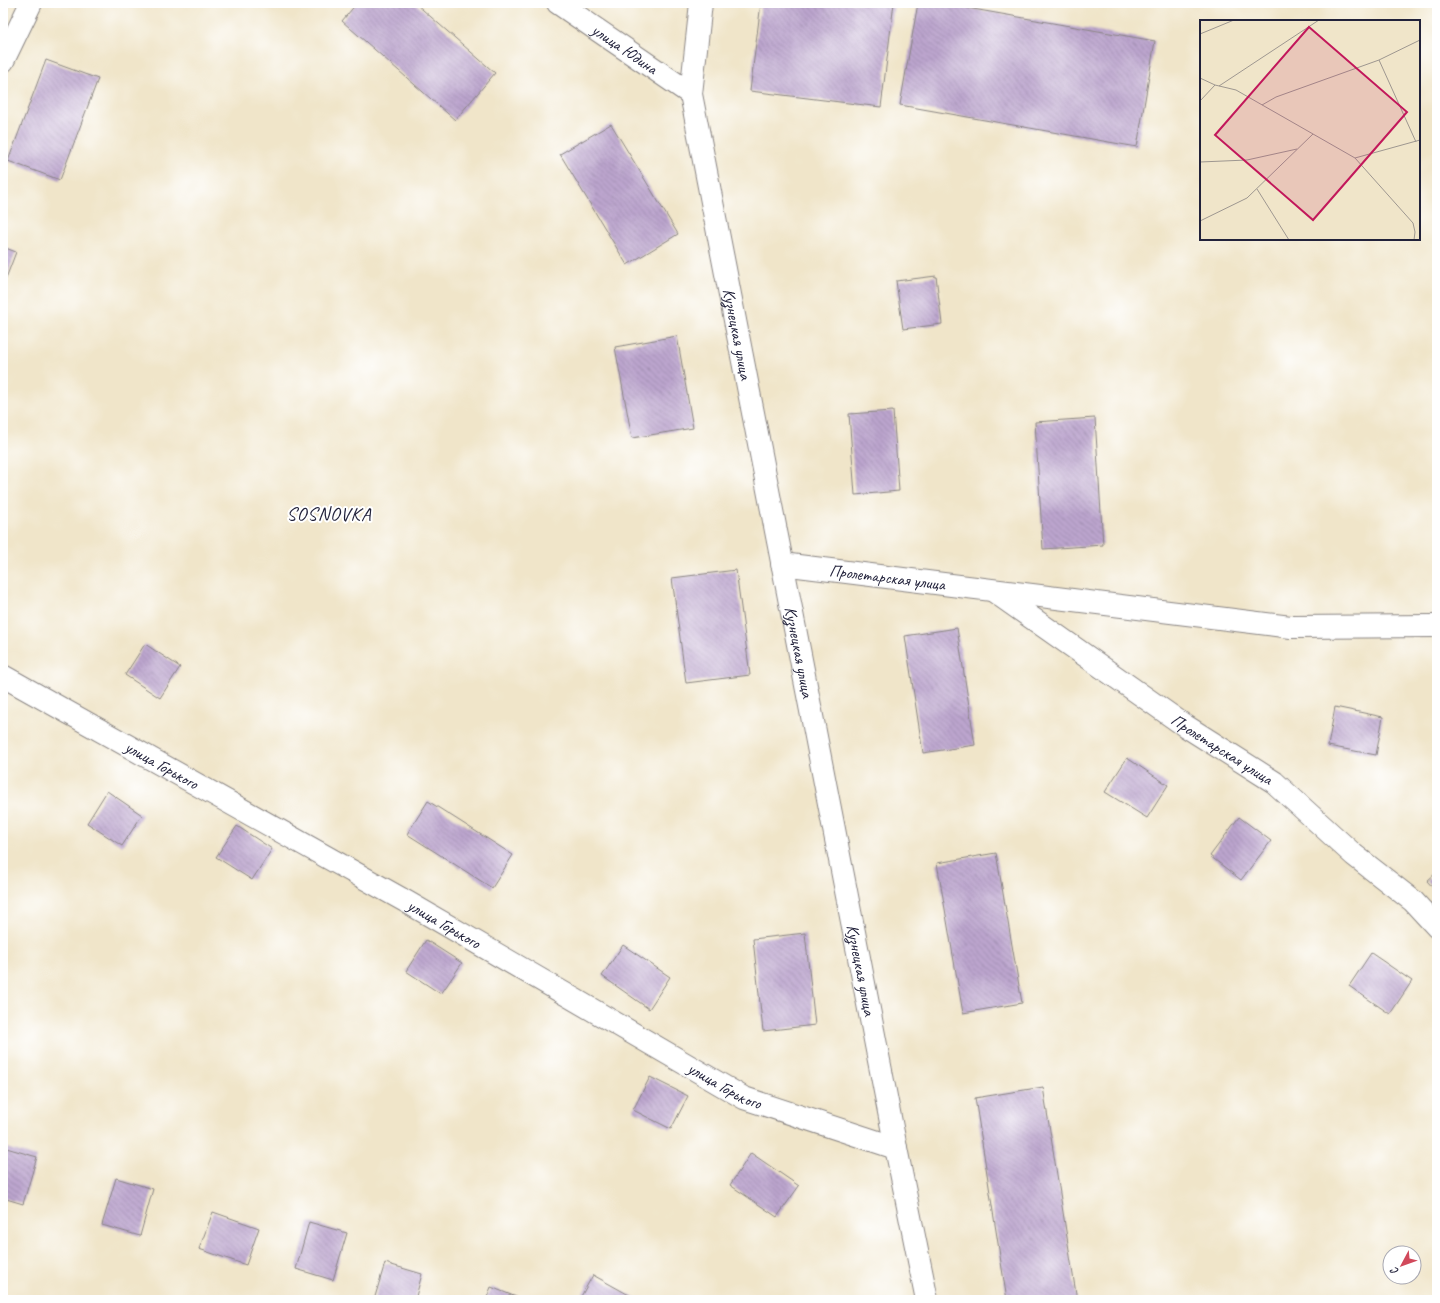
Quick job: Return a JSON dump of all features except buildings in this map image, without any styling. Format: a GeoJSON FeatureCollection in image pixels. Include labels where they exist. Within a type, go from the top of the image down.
{"type":"FeatureCollection","features":[{"type":"Feature","properties":{"kind":"street"},"geometry":{"type":"LineString","coordinates":[[3,61],[31,3]]}},
{"type":"Feature","properties":{"kind":"street","name":"улица Юдина"},"geometry":{"type":"LineString","coordinates":[[558,3],[691,94]]}},
{"type":"Feature","properties":{"kind":"street","name":"Кузнецкая улица"},"geometry":{"type":"LineString","coordinates":[[701,3],[691,94],[896,1148],[927,1300]]}},
{"type":"Feature","properties":{"kind":"street","name":"Пролетарская улица"},"geometry":{"type":"LineString","coordinates":[[782,564],[1291,627],[1437,626]]}},
{"type":"Feature","properties":{"kind":"street","name":"Пролетарская улица"},"geometry":{"type":"LineString","coordinates":[[993,590],[1184,725],[1274,782],[1354,855],[1413,901],[1437,927]]}},
{"type":"Feature","properties":{"kind":"street","name":"улица Горького"},"geometry":{"type":"LineString","coordinates":[[3,676],[407,902],[744,1098],[896,1148]]}},
{"type":"Feature","properties":{"kind":"district","name":"SOSNOVKA"},"geometry":{"type":"Point","coordinates":[329,513]}}]}
